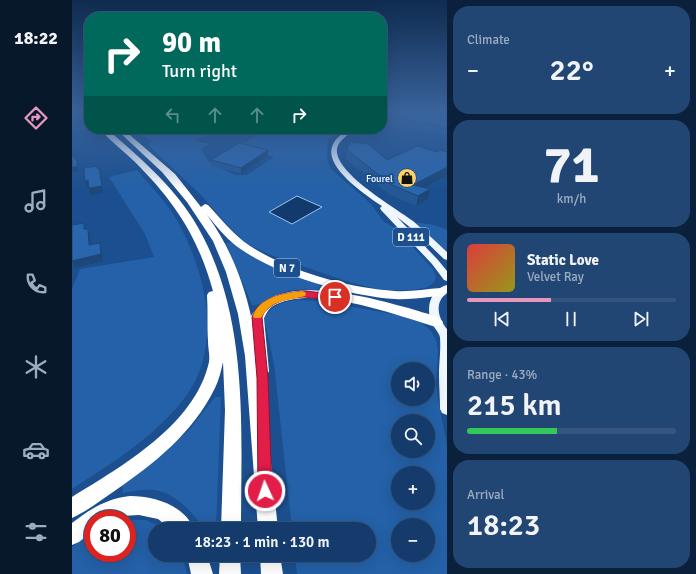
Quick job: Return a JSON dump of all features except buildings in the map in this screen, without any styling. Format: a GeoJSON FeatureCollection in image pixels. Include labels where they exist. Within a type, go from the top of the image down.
{"type":"FeatureCollection","features":[{"type":"Feature","properties":{"kind":"highway"},"geometry":{"type":"LineString","coordinates":[[111,137],[170,194],[194,229],[209,260],[219,295],[228,336],[231,360],[233,405],[231,522]]}},
{"type":"Feature","properties":{"kind":"highway","name":"N 7"},"geometry":{"type":"LineString","coordinates":[[128,137],[195,195],[224,230],[235,240],[272,261],[336,284],[371,292],[407,296],[444,290]]}},
{"type":"Feature","properties":{"kind":"highway","name":"N 7"},"geometry":{"type":"LineString","coordinates":[[166,171],[208,224],[224,252],[239,294],[250,341],[267,522]]}},
{"type":"Feature","properties":{"kind":"highway"},"geometry":{"type":"LineString","coordinates":[[72,508],[113,481],[171,436],[190,416],[208,388],[216,360],[214,304],[209,260]]}},
{"type":"Feature","properties":{"kind":"highway"},"geometry":{"type":"LineString","coordinates":[[264,479],[262,378],[257,317],[260,310],[264,306],[287,296],[304,294],[322,295],[395,308],[414,313],[436,322]]}},
{"type":"Feature","properties":{"kind":"highway"},"geometry":{"type":"LineString","coordinates":[[111,510],[122,506],[141,505],[152,507],[169,515],[176,522]]}},
{"type":"Feature","properties":{"kind":"highway"},"geometry":{"type":"LineString","coordinates":[[72,535],[84,526]]}},
{"type":"Feature","properties":{"kind":"highway"},"geometry":{"type":"LineString","coordinates":[[199,562],[202,574]]}},
{"type":"Feature","properties":{"kind":"highway"},"geometry":{"type":"LineString","coordinates":[[230,562],[230,574]]}},
{"type":"Feature","properties":{"kind":"highway"},"geometry":{"type":"LineString","coordinates":[[271,562],[272,574]]}},
{"type":"Feature","properties":{"kind":"main road","name":"D 111"},"geometry":{"type":"LineString","coordinates":[[344,137],[336,144],[334,153],[335,159],[339,166],[350,178],[410,223],[447,257]]}},
{"type":"Feature","properties":{"kind":"main road","name":"D 111"},"geometry":{"type":"LineString","coordinates":[[374,197],[398,225],[435,262],[447,278]]}},
{"type":"Feature","properties":{"kind":"main road"},"geometry":{"type":"LineString","coordinates":[[444,290],[434,300],[432,310],[436,322],[446,335],[445,375],[447,409]]}},
{"type":"Feature","properties":{"kind":"shaded area"},"geometry":{"type":"Polygon","coordinates":[[[145,137],[203,137],[194,140],[209,144],[201,149],[208,161],[235,175],[247,175],[274,157],[239,148],[239,146],[255,137],[332,137],[328,140],[327,160],[331,169],[371,204],[384,222],[395,228],[433,269],[436,277],[434,283],[425,288],[409,290],[381,290],[345,281],[268,254],[247,244],[232,230],[199,193],[148,145],[153,142],[145,137]]]}},
{"type":"Feature","properties":{"kind":"shaded area"},"geometry":{"type":"Polygon","coordinates":[[[137,170],[162,199],[175,217],[186,238],[195,261],[202,284],[206,309],[207,333],[204,357],[196,379],[183,400],[159,426],[131,449],[72,489],[72,289],[80,269],[154,257],[145,234],[109,177],[137,170]]]}},
{"type":"Feature","properties":{"kind":"shaded area"},"geometry":{"type":"Polygon","coordinates":[[[297,196],[322,207],[292,224],[269,212],[297,196]]]}},
{"type":"Feature","properties":{"kind":"shaded area"},"geometry":{"type":"Polygon","coordinates":[[[416,223],[424,223],[447,230],[447,251],[416,223]]]}},
{"type":"Feature","properties":{"kind":"shaded area"},"geometry":{"type":"Polygon","coordinates":[[[232,242],[323,284],[322,291],[303,289],[293,290],[280,293],[260,304],[252,305],[226,243],[232,242]]]}},
{"type":"Feature","properties":{"kind":"shaded area"},"geometry":{"type":"Polygon","coordinates":[[[298,300],[321,301],[408,317],[422,323],[431,331],[436,340],[438,350],[436,384],[447,445],[447,574],[297,574],[296,562],[376,562],[376,522],[291,522],[274,364],[264,318],[271,310],[283,303],[298,300]]]}},
{"type":"Feature","properties":{"kind":"shaded area"},"geometry":{"type":"Polygon","coordinates":[[[215,397],[221,397],[216,522],[199,522],[183,504],[162,492],[146,490],[123,493],[122,484],[153,462],[188,431],[215,397]]]}},
{"type":"Feature","properties":{"kind":"shaded area"},"geometry":{"type":"Polygon","coordinates":[[[136,520],[146,520],[150,522],[148,522],[148,562],[184,562],[187,574],[72,574],[72,547],[84,538],[84,562],[136,562],[136,520]]]}},
{"type":"Feature","properties":{"kind":"slow traffic"},"geometry":{"type":"LineString","coordinates":[[258,316],[260,310],[271,302],[279,298],[302,294]]}},
{"type":"Feature","properties":{"kind":"place","name":"Fourel"},"geometry":{"type":"Point","coordinates":[407,178]}},
{"type":"Feature","properties":{"kind":"route"},"geometry":{"type":"LineString","coordinates":[[265,491],[262,378],[257,317],[260,310],[264,306],[279,298],[298,294],[335,297]]}}]}
